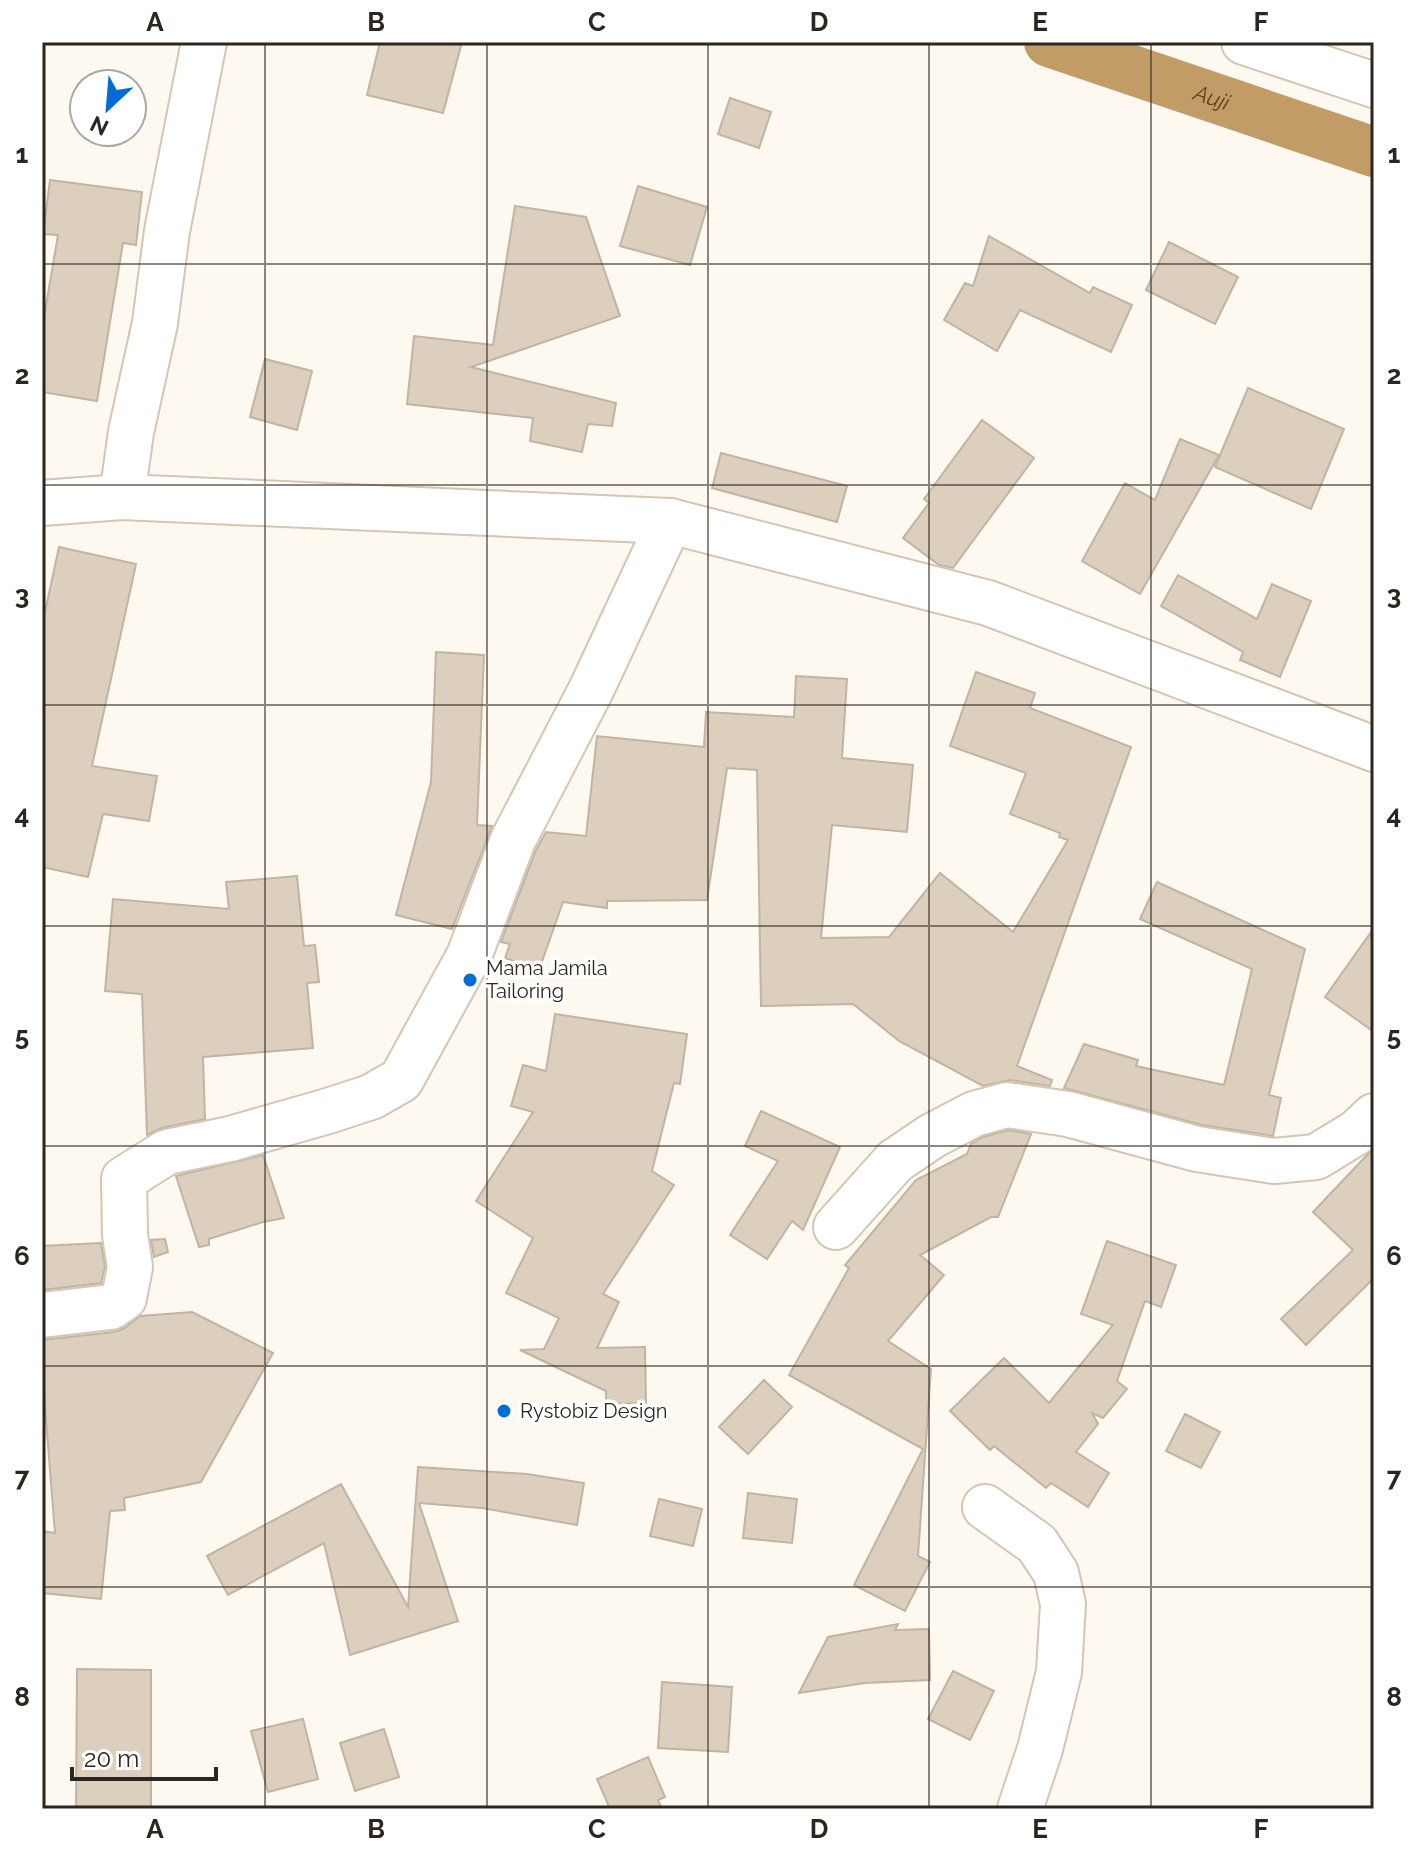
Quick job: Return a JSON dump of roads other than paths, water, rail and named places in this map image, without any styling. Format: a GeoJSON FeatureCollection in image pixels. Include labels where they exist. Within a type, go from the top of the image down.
{"type":"FeatureCollection","features":[{"type":"Feature","properties":{"kind":"street"},"geometry":{"type":"LineString","coordinates":[[122,497],[131,432],[155,323],[167,231],[204,42]]}},
{"type":"Feature","properties":{"kind":"street"},"geometry":{"type":"LineString","coordinates":[[1244,42],[1305,52],[1374,85]]}},
{"type":"Feature","properties":{"kind":"street"},"geometry":{"type":"LineString","coordinates":[[42,503],[122,497],[670,521],[988,603],[1374,749]]}},
{"type":"Feature","properties":{"kind":"street"},"geometry":{"type":"LineString","coordinates":[[42,1315],[111,1307],[124,1298],[130,1267],[125,1235],[124,1179],[167,1152],[230,1139],[328,1111],[371,1097],[401,1080],[469,956],[513,840],[591,690],[670,521]]}},
{"type":"Feature","properties":{"kind":"street"},"geometry":{"type":"LineString","coordinates":[[836,1227],[895,1161],[932,1136],[974,1114],[1007,1105],[1068,1114],[1197,1149],[1274,1161],[1316,1157],[1357,1132],[1374,1116]]}},
{"type":"Feature","properties":{"kind":"street"},"geometry":{"type":"LineString","coordinates":[[985,1507],[1037,1544],[1056,1573],[1063,1604],[1059,1672],[1040,1749],[1020,1809]]}},
{"type":"Feature","properties":{"kind":"waterway","name":"Auji"},"geometry":{"type":"LineString","coordinates":[[1049,42],[1374,152]]}},
{"type":"Feature","properties":{"kind":"place","name":"Mama Jamila Tailoring"},"geometry":{"type":"Point","coordinates":[470,980]}},
{"type":"Feature","properties":{"kind":"place","name":"Rystobiz Design"},"geometry":{"type":"Point","coordinates":[504,1411]}}]}
